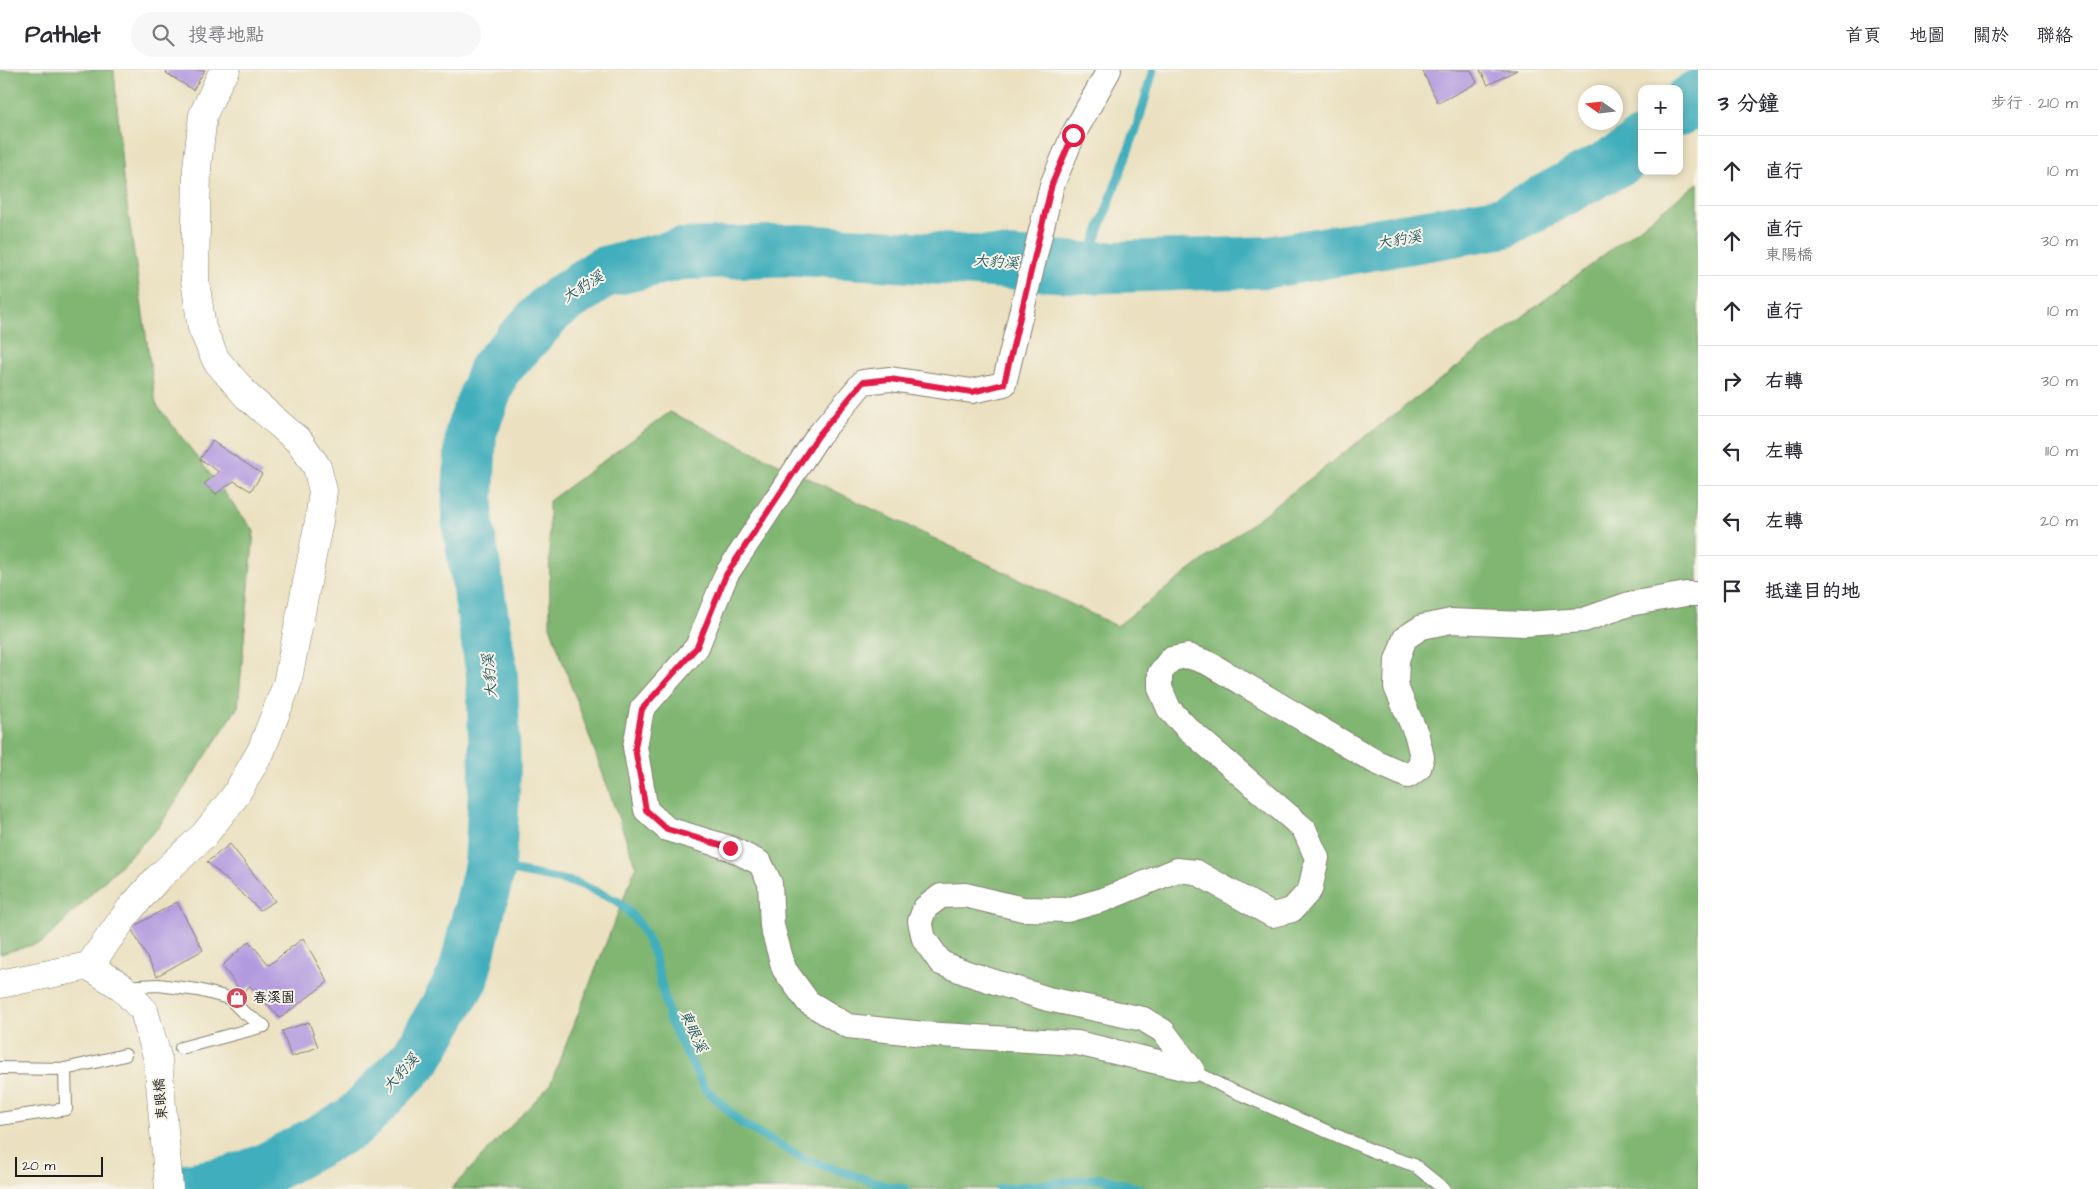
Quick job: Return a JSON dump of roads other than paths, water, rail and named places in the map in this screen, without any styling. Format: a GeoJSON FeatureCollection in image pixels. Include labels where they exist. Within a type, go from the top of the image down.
{"type":"FeatureCollection","features":[{"type":"Feature","properties":{"kind":"street"},"geometry":{"type":"LineString","coordinates":[[0,984],[89,966],[130,909],[157,879],[204,834],[235,796],[261,751],[287,684],[320,521],[323,491],[317,467],[300,442],[247,396],[216,360],[202,328],[195,280],[197,168],[204,115],[220,78],[226,70]]}},
{"type":"Feature","properties":{"kind":"street"},"geometry":{"type":"LineString","coordinates":[[1109,70],[1073,135],[1052,184],[1004,384],[972,392],[890,379],[863,382],[818,436],[726,575],[697,647],[642,709],[635,748],[646,810],[667,829],[730,848],[760,863],[770,883],[772,926],[784,969],[808,1002],[848,1026],[924,1034],[1077,1043],[1192,1070]]}},
{"type":"Feature","properties":{"kind":"street"},"geometry":{"type":"LineString","coordinates":[[1192,1070],[1163,1031],[1143,1019],[1048,999],[941,963],[924,939],[920,921],[925,908],[941,896],[965,895],[1023,908],[1067,910],[1103,900],[1178,870],[1196,872],[1272,915],[1292,910],[1310,890],[1317,858],[1304,829],[1187,728],[1169,709],[1160,688],[1160,673],[1171,659],[1188,656],[1208,663],[1376,762],[1408,776],[1419,768],[1422,757],[1417,736],[1396,687],[1397,660],[1405,638],[1422,628],[1451,621],[1524,624],[1584,620],[1630,604],[1686,594],[1698,594]]}},
{"type":"Feature","properties":{"kind":"street"},"geometry":{"type":"LineString","coordinates":[[89,966],[122,987]]}},
{"type":"Feature","properties":{"kind":"street","name":"東眼橋"},"geometry":{"type":"LineString","coordinates":[[122,987],[144,1011],[158,1060],[170,1189]]}},
{"type":"Feature","properties":{"kind":"lane"},"geometry":{"type":"LineString","coordinates":[[122,987],[158,985],[198,990],[229,998],[243,1012],[264,1026],[181,1048]]}},
{"type":"Feature","properties":{"kind":"lane"},"geometry":{"type":"LineString","coordinates":[[0,1068],[65,1069],[125,1054]]}},
{"type":"Feature","properties":{"kind":"lane"},"geometry":{"type":"LineString","coordinates":[[0,1119],[66,1109],[65,1069]]}},
{"type":"Feature","properties":{"kind":"lane"},"geometry":{"type":"LineString","coordinates":[[1192,1070],[1224,1087],[1375,1152],[1414,1165],[1444,1189]]}},
{"type":"Feature","properties":{"kind":"waterway"},"geometry":{"type":"LineString","coordinates":[[1085,268],[1138,124],[1153,70]]}},
{"type":"Feature","properties":{"kind":"waterway","name":"大豹溪"},"geometry":{"type":"LineString","coordinates":[[1683,108],[1698,95]]}},
{"type":"Feature","properties":{"kind":"waterway","name":"大豹溪"},"geometry":{"type":"LineString","coordinates":[[187,1189],[230,1182],[264,1170],[354,1122],[417,1057],[463,977],[490,866],[495,771],[492,674],[467,518],[471,432],[494,370],[552,307],[604,272],[681,254],[800,250],[1085,268],[1270,262],[1504,222],[1625,157],[1638,146]]}},
{"type":"Feature","properties":{"kind":"waterway","name":"東眼溪"},"geometry":{"type":"LineString","coordinates":[[490,866],[577,883],[619,902],[639,923],[654,954],[670,1021],[704,1087],[741,1123],[804,1159],[889,1187],[906,1189]]}},
{"type":"Feature","properties":{"kind":"waterway","name":"東眼溪"},"geometry":{"type":"LineString","coordinates":[[999,1189],[1101,1178],[1141,1189]]}},
{"type":"Feature","properties":{"kind":"waterway","name":"大豹溪"},"geometry":{"type":"LineString","coordinates":[[225,1189],[230,1182]]}},
{"type":"Feature","properties":{"kind":"place","name":"春溪園"},"geometry":{"type":"Point","coordinates":[237,998]}}]}
